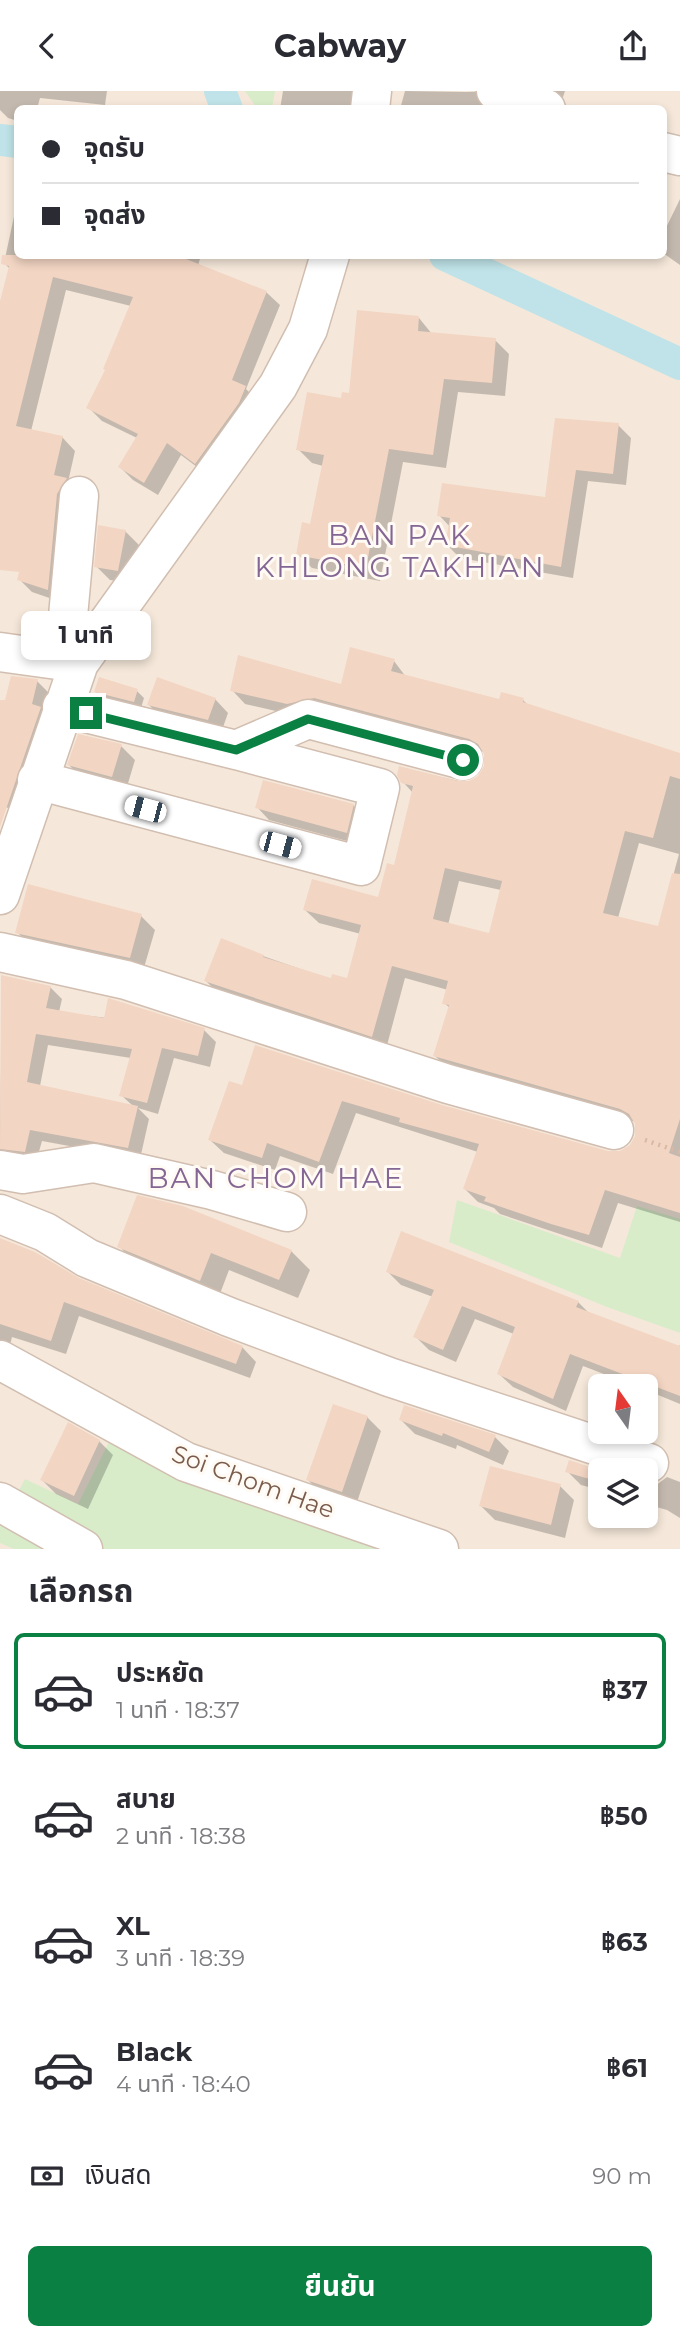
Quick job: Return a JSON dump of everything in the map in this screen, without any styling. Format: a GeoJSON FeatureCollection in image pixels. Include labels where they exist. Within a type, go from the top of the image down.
{"type":"FeatureCollection","features":[{"type":"Feature","properties":{"kind":"street"},"geometry":{"type":"LineString","coordinates":[[496,91],[535,105]]}},
{"type":"Feature","properties":{"kind":"street"},"geometry":{"type":"LineString","coordinates":[[71,661],[278,386],[308,329],[329,259]]}},
{"type":"Feature","properties":{"kind":"street"},"geometry":{"type":"LineString","coordinates":[[0,895],[62,707],[71,661],[79,496]]}},
{"type":"Feature","properties":{"kind":"street"},"geometry":{"type":"LineString","coordinates":[[0,652],[71,661]]}},
{"type":"Feature","properties":{"kind":"street"},"geometry":{"type":"LineString","coordinates":[[37,780],[360,866],[380,788],[62,707]]}},
{"type":"Feature","properties":{"kind":"street"},"geometry":{"type":"LineString","coordinates":[[236,750],[308,719],[463,760]]}},
{"type":"Feature","properties":{"kind":"street"},"geometry":{"type":"LineString","coordinates":[[0,951],[126,980],[448,1084],[614,1130]]}},
{"type":"Feature","properties":{"kind":"street"},"geometry":{"type":"LineString","coordinates":[[288,1212],[212,1190],[94,1163],[12,1172],[4,1214],[45,1231],[87,1258],[229,1317],[389,1377],[631,1458]]}},
{"type":"Feature","properties":{"kind":"street","name":"Soi Chom Hae"},"geometry":{"type":"LineString","coordinates":[[0,1360],[186,1462],[439,1549]]}},
{"type":"Feature","properties":{"kind":"street"},"geometry":{"type":"LineString","coordinates":[[0,1502],[83,1549]]}},
{"type":"Feature","properties":{"kind":"shaded area"},"geometry":{"type":"Polygon","coordinates":[[[0,91],[680,91],[680,1549],[0,1549],[0,91]]]}},
{"type":"Feature","properties":{"kind":"green space"},"geometry":{"type":"Polygon","coordinates":[[[245,91],[275,91],[273,105],[255,105],[245,91]]]}},
{"type":"Feature","properties":{"kind":"green space"},"geometry":{"type":"Polygon","coordinates":[[[457,1200],[620,1258],[637,1206],[680,1219],[680,1333],[607,1307],[449,1242],[457,1200]]]}},
{"type":"Feature","properties":{"kind":"green space"},"geometry":{"type":"Polygon","coordinates":[[[115,1430],[419,1549],[14,1549],[0,1543],[0,1526],[25,1479],[78,1504],[115,1430]]]}},
{"type":"Feature","properties":{"kind":"building"},"geometry":{"type":"Polygon","coordinates":[[[2,255],[14,255],[14,259],[186,259],[267,291],[232,380],[246,386],[239,403],[195,464],[167,443],[144,483],[118,467],[138,434],[86,408],[105,370],[103,369],[133,297],[53,277],[16,426],[63,436],[54,475],[67,478],[57,494],[48,590],[17,580],[19,572],[0,570],[0,301],[9,266],[1,264],[2,255]]]}},
{"type":"Feature","properties":{"kind":"building"},"geometry":{"type":"Polygon","coordinates":[[[357,310],[419,316],[418,331],[496,338],[492,383],[444,379],[433,455],[389,449],[366,568],[296,555],[302,522],[310,524],[324,455],[296,450],[307,392],[341,398],[342,392],[349,393],[357,310]]]}},
{"type":"Feature","properties":{"kind":"building"},"geometry":{"type":"Polygon","coordinates":[[[555,418],[619,423],[613,474],[576,470],[561,567],[445,545],[450,518],[437,516],[442,483],[545,497],[555,418]]]}},
{"type":"Feature","properties":{"kind":"building"},"geometry":{"type":"Polygon","coordinates":[[[98,525],[126,530],[118,571],[94,567],[98,525]]]}},
{"type":"Feature","properties":{"kind":"building"},"geometry":{"type":"Polygon","coordinates":[[[350,647],[395,659],[391,671],[499,699],[501,692],[524,698],[523,702],[680,753],[680,779],[670,776],[653,838],[625,831],[603,913],[658,926],[672,873],[680,874],[680,1119],[669,1153],[680,1157],[680,1213],[605,1190],[589,1235],[551,1224],[484,1201],[486,1197],[463,1189],[479,1144],[399,1122],[400,1118],[342,1101],[319,1162],[267,1143],[262,1158],[208,1140],[229,1081],[242,1085],[255,1045],[442,1105],[608,1151],[620,1151],[630,1145],[635,1136],[635,1124],[629,1114],[620,1109],[433,1056],[449,1005],[442,1004],[448,981],[392,966],[372,1037],[204,981],[221,938],[264,955],[263,957],[331,978],[332,974],[347,978],[361,925],[303,910],[312,879],[378,897],[387,863],[394,865],[413,786],[401,783],[397,775],[399,766],[458,781],[469,781],[478,776],[484,766],[484,754],[478,744],[469,739],[314,698],[287,704],[230,691],[238,655],[341,684],[350,647]],[[445,868],[433,919],[489,933],[502,881],[445,868]]]}},
{"type":"Feature","properties":{"kind":"building"},"geometry":{"type":"Polygon","coordinates":[[[11,676],[38,679],[32,704],[41,707],[0,827],[0,700],[5,700],[11,676]]]}},
{"type":"Feature","properties":{"kind":"building"},"geometry":{"type":"Polygon","coordinates":[[[99,677],[138,689],[134,702],[94,692],[99,677]]]}},
{"type":"Feature","properties":{"kind":"building"},"geometry":{"type":"Polygon","coordinates":[[[157,677],[216,698],[208,720],[147,705],[157,677]]]}},
{"type":"Feature","properties":{"kind":"building"},"geometry":{"type":"Polygon","coordinates":[[[78,734],[122,744],[112,777],[67,765],[78,734]]]}},
{"type":"Feature","properties":{"kind":"building"},"geometry":{"type":"Polygon","coordinates":[[[263,780],[354,804],[347,833],[255,808],[263,780]]]}},
{"type":"Feature","properties":{"kind":"building"},"geometry":{"type":"Polygon","coordinates":[[[28,884],[142,914],[130,958],[15,933],[28,884]]]}},
{"type":"Feature","properties":{"kind":"building"},"geometry":{"type":"Polygon","coordinates":[[[1,975],[51,986],[46,1008],[104,1018],[108,998],[205,1028],[198,1056],[162,1048],[147,1103],[119,1096],[132,1049],[36,1034],[27,1082],[138,1106],[128,1148],[30,1130],[25,1152],[0,1149],[1,975]]]}},
{"type":"Feature","properties":{"kind":"building"},"geometry":{"type":"Polygon","coordinates":[[[137,1195],[183,1206],[292,1250],[279,1280],[211,1253],[200,1281],[117,1247],[137,1195]]]}},
{"type":"Feature","properties":{"kind":"building"},"geometry":{"type":"Polygon","coordinates":[[[401,1231],[579,1301],[576,1307],[680,1346],[680,1396],[658,1388],[658,1374],[622,1374],[570,1354],[553,1399],[497,1374],[515,1327],[462,1306],[443,1350],[413,1337],[434,1290],[386,1272],[401,1231]]]}},
{"type":"Feature","properties":{"kind":"building"},"geometry":{"type":"Polygon","coordinates":[[[0,1238],[35,1252],[79,1278],[243,1346],[236,1364],[64,1302],[51,1341],[0,1324],[0,1238]]]}},
{"type":"Feature","properties":{"kind":"building"},"geometry":{"type":"Polygon","coordinates":[[[333,1404],[368,1416],[342,1492],[306,1480],[333,1404]]]}},
{"type":"Feature","properties":{"kind":"building"},"geometry":{"type":"Polygon","coordinates":[[[404,1405],[496,1435],[489,1452],[443,1433],[442,1436],[399,1420],[404,1405]]]}},
{"type":"Feature","properties":{"kind":"building"},"geometry":{"type":"Polygon","coordinates":[[[68,1422],[100,1440],[74,1496],[40,1480],[68,1422]]]}},
{"type":"Feature","properties":{"kind":"building"},"geometry":{"type":"Polygon","coordinates":[[[569,1460],[588,1466],[588,1479],[565,1472],[569,1460]]]}},
{"type":"Feature","properties":{"kind":"building"},"geometry":{"type":"Polygon","coordinates":[[[490,1466],[561,1484],[551,1525],[479,1506],[490,1466]]]}},
{"type":"Feature","properties":{"kind":"waterway"},"geometry":{"type":"LineString","coordinates":[[220,91],[225,105]]}},
{"type":"Feature","properties":{"kind":"waterway"},"geometry":{"type":"LineString","coordinates":[[0,140],[14,142]]}},
{"type":"Feature","properties":{"kind":"waterway"},"geometry":{"type":"LineString","coordinates":[[454,259],[680,364]]}},
{"type":"Feature","properties":{"kind":"district","name":"BAN PAK KHLONG TAKHIAN"},"geometry":{"type":"Point","coordinates":[400,551]}},
{"type":"Feature","properties":{"kind":"district","name":"BAN CHOM HAE"},"geometry":{"type":"Point","coordinates":[276,1178]}},
{"type":"Feature","properties":{"kind":"route"},"geometry":{"type":"LineString","coordinates":[[86,713],[236,750],[308,719],[463,760]]}}]}
